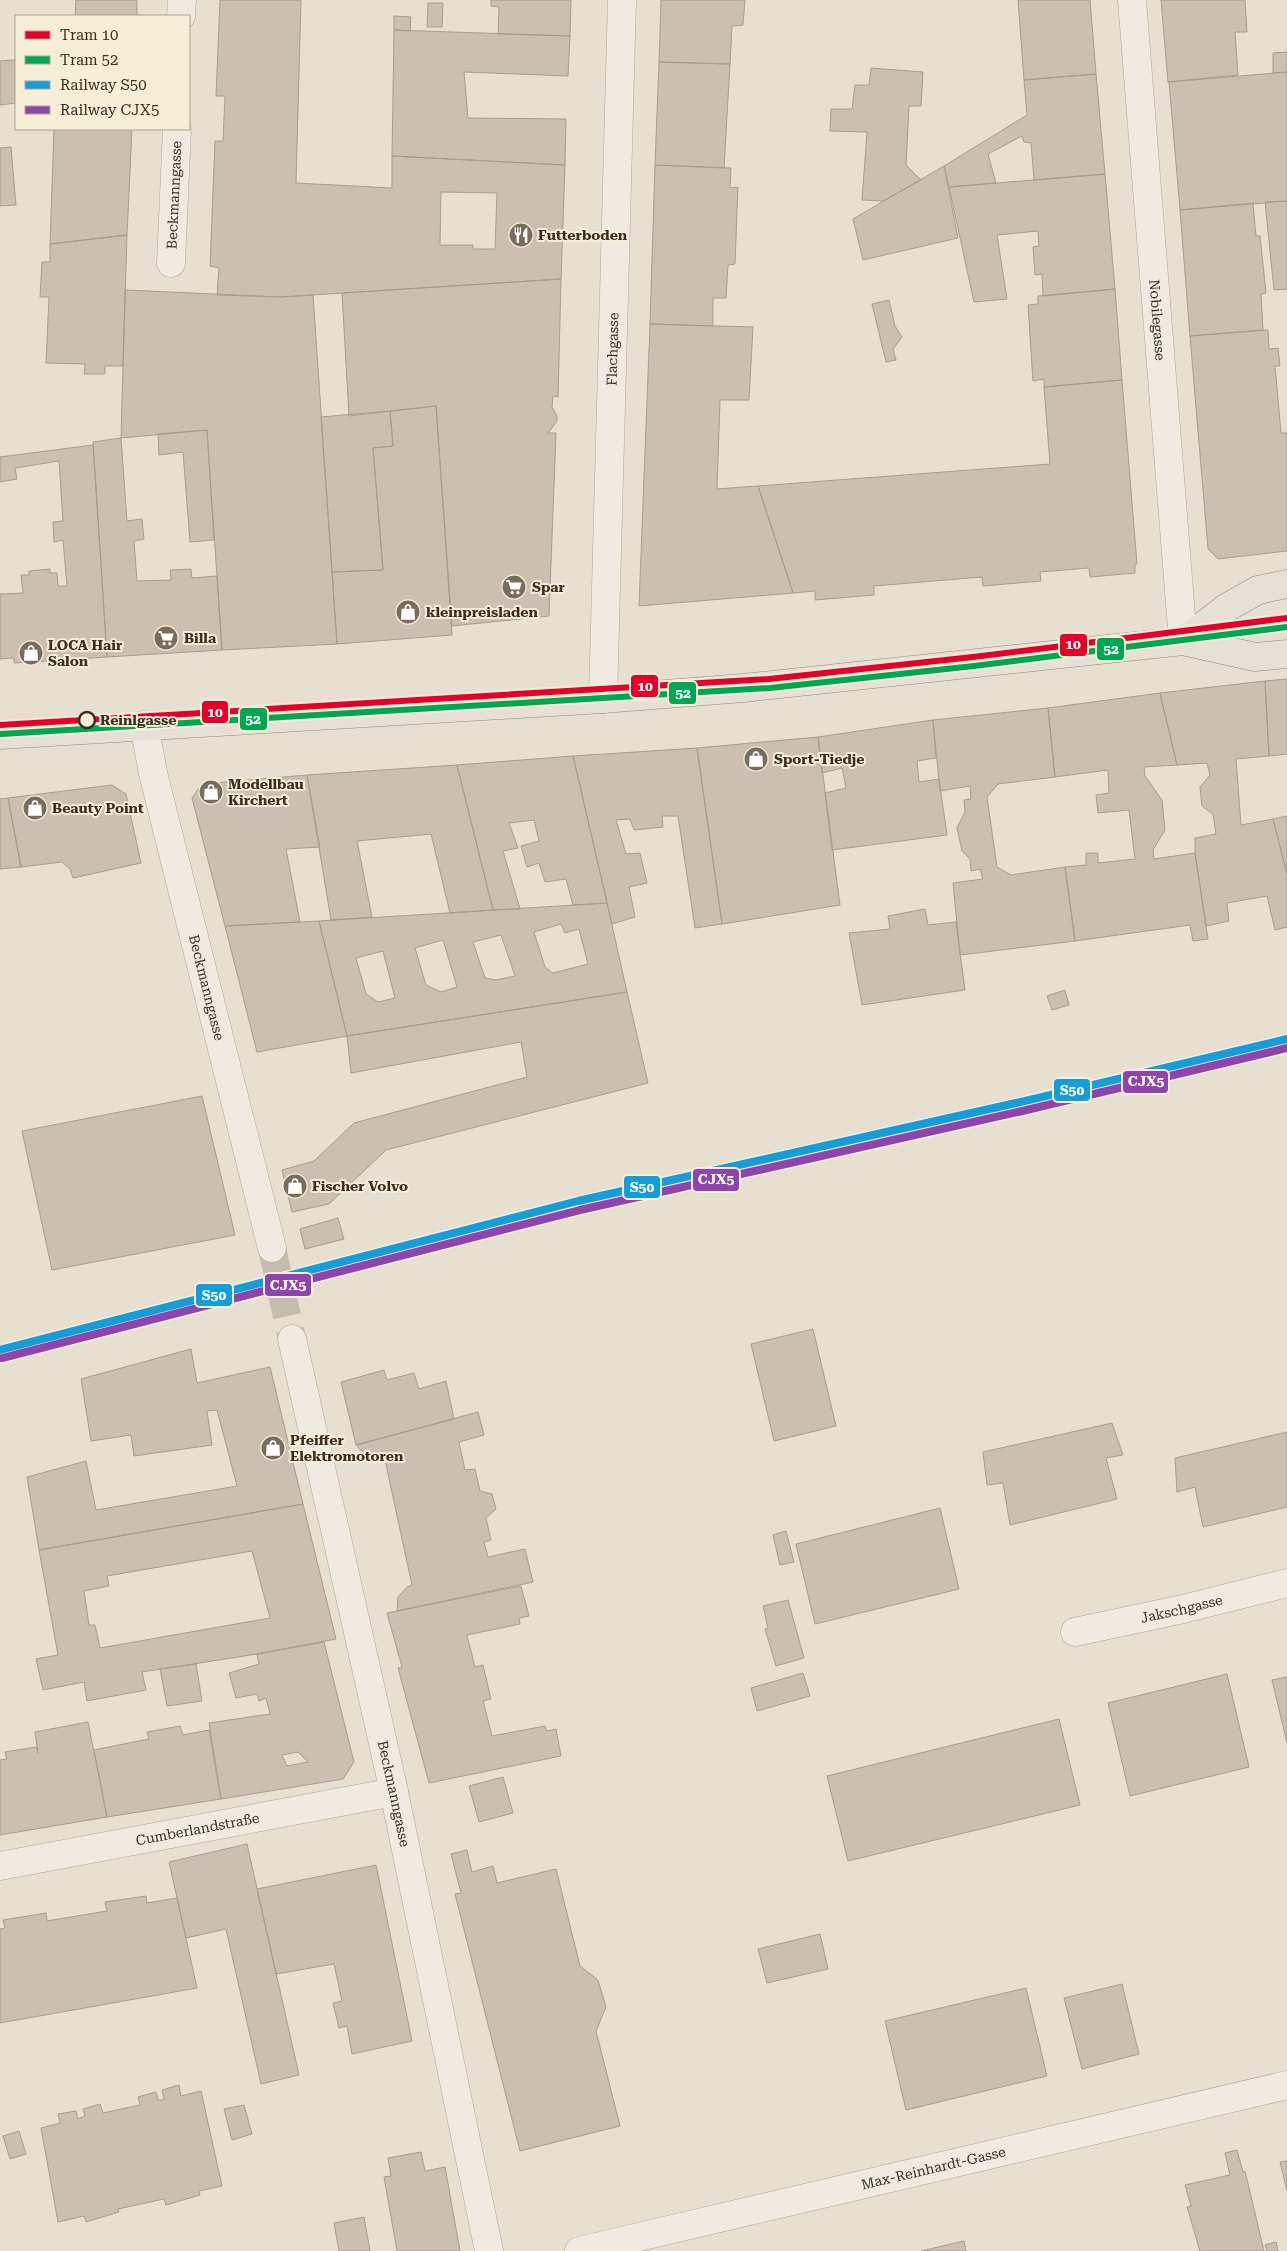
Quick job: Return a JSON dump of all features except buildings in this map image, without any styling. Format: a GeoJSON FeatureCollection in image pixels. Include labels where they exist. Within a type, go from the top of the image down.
{"type":"FeatureCollection","features":[{"type":"Feature","properties":{"kind":"main road"},"geometry":{"type":"LineString","coordinates":[[1183,640],[1226,608],[1258,590],[1287,584]]}},
{"type":"Feature","properties":{"kind":"main road"},"geometry":{"type":"LineString","coordinates":[[0,735],[603,699],[782,684],[1183,640],[1256,657],[1287,654]]}},
{"type":"Feature","properties":{"kind":"street"},"geometry":{"type":"LineString","coordinates":[[181,15],[182,0]]}},
{"type":"Feature","properties":{"kind":"street","name":"Flachgasse"},"geometry":{"type":"LineString","coordinates":[[603,699],[622,0]]}},
{"type":"Feature","properties":{"kind":"street","name":"Nobilegasse"},"geometry":{"type":"LineString","coordinates":[[1132,0],[1183,640]]}},
{"type":"Feature","properties":{"kind":"street","name":"Beckmanngasse"},"geometry":{"type":"LineString","coordinates":[[171,263],[177,130]]}},
{"type":"Feature","properties":{"kind":"street","name":"Beckmanngasse"},"geometry":{"type":"LineString","coordinates":[[144,725],[153,773],[272,1248]]}},
{"type":"Feature","properties":{"kind":"street","name":"Beckmanngasse"},"geometry":{"type":"LineString","coordinates":[[292,1339],[394,1792],[489,2251]]}},
{"type":"Feature","properties":{"kind":"street","name":"Jakschgasse"},"geometry":{"type":"LineString","coordinates":[[1075,1632],[1287,1584]]}},
{"type":"Feature","properties":{"kind":"street","name":"Cumberlandstraße"},"geometry":{"type":"LineString","coordinates":[[0,1866],[394,1792]]}},
{"type":"Feature","properties":{"kind":"street","name":"Max-Reinhardt-Gasse"},"geometry":{"type":"LineString","coordinates":[[579,2251],[1287,2086]]}},
{"type":"Feature","properties":{"kind":"tunnel"},"geometry":{"type":"LineString","coordinates":[[272,1248],[292,1339]]}},
{"type":"Feature","properties":{"kind":"tram line","name":"10"},"geometry":{"type":"LineString","coordinates":[[0,725],[769,679],[973,657],[1287,618]]}},
{"type":"Feature","properties":{"kind":"tram line","name":"52"},"geometry":{"type":"LineString","coordinates":[[1,734],[770,688],[974,666],[1287,627]]}},
{"type":"Feature","properties":{"kind":"rail line","name":"S50"},"geometry":{"type":"LineString","coordinates":[[0,1350],[578,1201],[1016,1103],[1287,1039]]}},
{"type":"Feature","properties":{"kind":"rail line","name":"CJX5"},"geometry":{"type":"LineString","coordinates":[[2,1358],[580,1210],[1018,1112],[1287,1048]]}},
{"type":"Feature","properties":{"kind":"place","name":"Futterboden"},"geometry":{"type":"Point","coordinates":[521,235]}},
{"type":"Feature","properties":{"kind":"place","name":"Spar"},"geometry":{"type":"Point","coordinates":[514,587]}},
{"type":"Feature","properties":{"kind":"place","name":"kleinpreisladen"},"geometry":{"type":"Point","coordinates":[408,612]}},
{"type":"Feature","properties":{"kind":"place","name":"Billa"},"geometry":{"type":"Point","coordinates":[166,638]}},
{"type":"Feature","properties":{"kind":"place","name":"LOCA Hair Salon"},"geometry":{"type":"Point","coordinates":[31,653]}},
{"type":"Feature","properties":{"kind":"place","name":"Reinlgasse"},"geometry":{"type":"Point","coordinates":[87,720]}},
{"type":"Feature","properties":{"kind":"place","name":"Sport-Tiedje"},"geometry":{"type":"Point","coordinates":[756,759]}},
{"type":"Feature","properties":{"kind":"place","name":"Modellbau Kirchert"},"geometry":{"type":"Point","coordinates":[211,792]}},
{"type":"Feature","properties":{"kind":"place","name":"Beauty Point"},"geometry":{"type":"Point","coordinates":[35,808]}},
{"type":"Feature","properties":{"kind":"place","name":"Fischer Volvo"},"geometry":{"type":"Point","coordinates":[295,1186]}},
{"type":"Feature","properties":{"kind":"place","name":"Pfeiffer Elektromotoren"},"geometry":{"type":"Point","coordinates":[273,1448]}}]}
